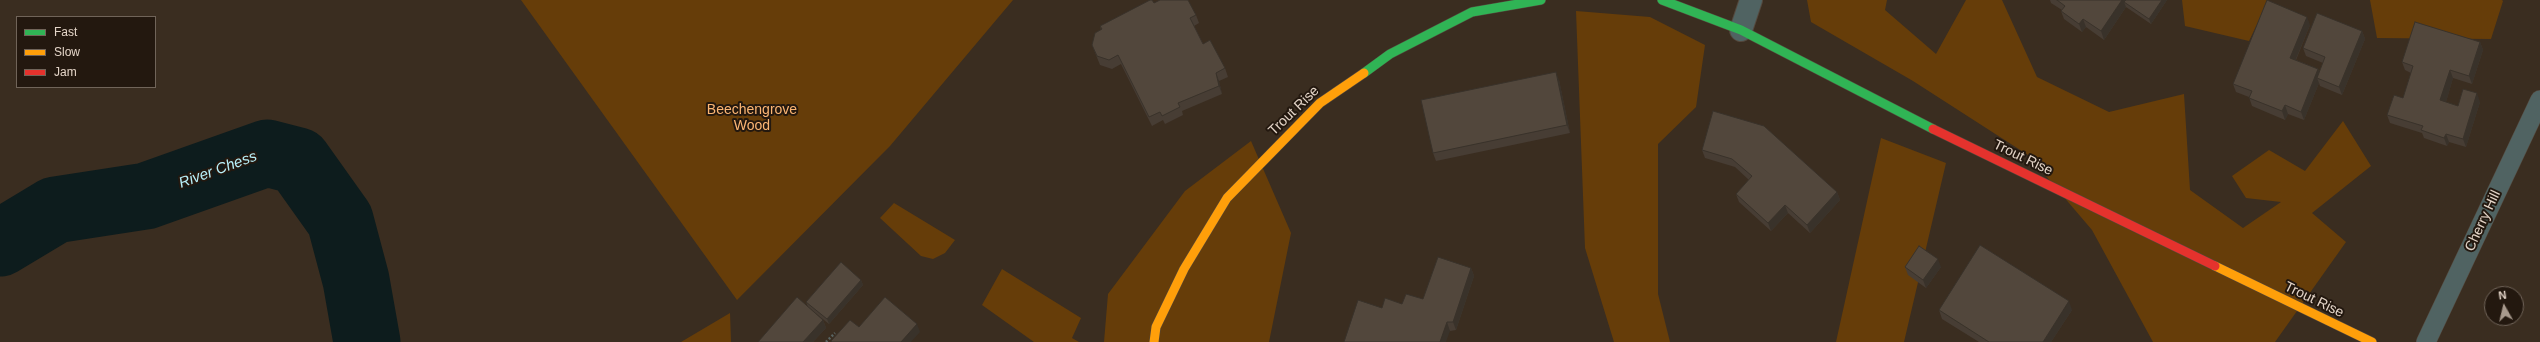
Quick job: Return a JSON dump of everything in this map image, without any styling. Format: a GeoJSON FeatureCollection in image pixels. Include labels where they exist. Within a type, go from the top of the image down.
{"type":"FeatureCollection","features":[{"type":"Feature","properties":{"kind":"street","name":"Trout Rise"},"geometry":{"type":"LineString","coordinates":[[1154,342],[1156,327],[1184,269],[1227,198],[1320,103],[1390,54],[1472,12],[1541,0]]}},
{"type":"Feature","properties":{"kind":"street","name":"Trout Rise"},"geometry":{"type":"LineString","coordinates":[[1662,0],[1741,30],[1962,144],[2372,342]]}},
{"type":"Feature","properties":{"kind":"street"},"geometry":{"type":"LineString","coordinates":[[1741,30],[1751,0]]}},
{"type":"Feature","properties":{"kind":"lane","name":"Cherry Hill"},"geometry":{"type":"LineString","coordinates":[[2426,342],[2540,100]]}},
{"type":"Feature","properties":{"kind":"path"},"geometry":{"type":"LineString","coordinates":[[826,342],[835,333]]}},
{"type":"Feature","properties":{"kind":"green space","name":"Beechengrove Wood"},"geometry":{"type":"Polygon","coordinates":[[[521,0],[1013,0],[890,146],[737,300],[521,0]]]}},
{"type":"Feature","properties":{"kind":"green space"},"geometry":{"type":"Polygon","coordinates":[[[1807,0],[1887,0],[1885,10],[1936,54],[1966,0],[2002,0],[2037,77],[2109,112],[2184,94],[2190,190],[2243,228],[2281,202],[2246,198],[2232,176],[2269,150],[2305,171],[2343,121],[2371,166],[2312,213],[2346,242],[2275,342],[2153,342],[2092,230],[2028,155],[1913,81],[1811,22],[1807,0]]]}},
{"type":"Feature","properties":{"kind":"green space"},"geometry":{"type":"Polygon","coordinates":[[[2182,0],[2269,0],[2249,41],[2185,26],[2182,0]]]}},
{"type":"Feature","properties":{"kind":"green space"},"geometry":{"type":"Polygon","coordinates":[[[2370,0],[2503,1],[2491,39],[2377,38],[2370,0]]]}},
{"type":"Feature","properties":{"kind":"green space"},"geometry":{"type":"Polygon","coordinates":[[[1576,11],[1650,17],[1705,45],[1696,107],[1658,144],[1658,294],[1670,342],[1614,342],[1585,248],[1576,11]]]}},
{"type":"Feature","properties":{"kind":"green space"},"geometry":{"type":"Polygon","coordinates":[[[1881,138],[1946,163],[1904,342],[1836,342],[1881,138]]]}},
{"type":"Feature","properties":{"kind":"green space"},"geometry":{"type":"Polygon","coordinates":[[[1251,141],[1291,233],[1269,342],[1104,342],[1108,294],[1185,191],[1251,141]]]}},
{"type":"Feature","properties":{"kind":"green space"},"geometry":{"type":"Polygon","coordinates":[[[894,203],[955,240],[945,253],[933,259],[921,256],[880,218],[894,203]]]}},
{"type":"Feature","properties":{"kind":"green space"},"geometry":{"type":"Polygon","coordinates":[[[1002,269],[1081,318],[1072,338],[1079,342],[1034,342],[982,305],[1002,269]]]}},
{"type":"Feature","properties":{"kind":"green space"},"geometry":{"type":"Polygon","coordinates":[[[730,313],[731,342],[681,342],[730,313]]]}},
{"type":"Feature","properties":{"kind":"building"},"geometry":{"type":"Polygon","coordinates":[[[1150,0],[1154,3],[1160,0],[1188,0],[1196,15],[1190,18],[1203,44],[1210,40],[1225,68],[1216,73],[1219,86],[1178,103],[1180,107],[1162,116],[1160,112],[1149,117],[1118,55],[1109,60],[1097,56],[1092,45],[1095,33],[1102,29],[1100,26],[1150,0]]]}},
{"type":"Feature","properties":{"kind":"building"},"geometry":{"type":"Polygon","coordinates":[[[2057,0],[2122,0],[2101,31],[2083,19],[2079,24],[2061,11],[2065,6],[2057,0]]]}},
{"type":"Feature","properties":{"kind":"building"},"geometry":{"type":"Polygon","coordinates":[[[2126,0],[2162,0],[2149,19],[2124,2],[2126,0]]]}},
{"type":"Feature","properties":{"kind":"building"},"geometry":{"type":"Polygon","coordinates":[[[2267,0],[2307,17],[2290,58],[2318,69],[2301,112],[2285,105],[2282,111],[2249,98],[2252,91],[2233,84],[2267,0]]]}},
{"type":"Feature","properties":{"kind":"building"},"geometry":{"type":"Polygon","coordinates":[[[2317,13],[2362,31],[2339,87],[2317,78],[2325,57],[2303,48],[2317,13]]]}},
{"type":"Feature","properties":{"kind":"building"},"geometry":{"type":"Polygon","coordinates":[[[2415,22],[2480,42],[2469,76],[2450,70],[2440,100],[2458,106],[2463,89],[2477,93],[2463,139],[2446,134],[2444,138],[2421,130],[2423,126],[2387,115],[2394,95],[2403,98],[2413,66],[2402,62],[2415,22]]]}},
{"type":"Feature","properties":{"kind":"building"},"geometry":{"type":"Polygon","coordinates":[[[1556,72],[1567,125],[1433,153],[1421,100],[1556,72]]]}},
{"type":"Feature","properties":{"kind":"building"},"geometry":{"type":"Polygon","coordinates":[[[1713,111],[1764,126],[1837,192],[1807,225],[1785,205],[1768,223],[1736,194],[1752,176],[1732,159],[1702,150],[1713,111]]]}},
{"type":"Feature","properties":{"kind":"building"},"geometry":{"type":"Polygon","coordinates":[[[1980,245],[2069,301],[2043,342],[1989,342],[1939,310],[1980,245]]]}},
{"type":"Feature","properties":{"kind":"building"},"geometry":{"type":"Polygon","coordinates":[[[1919,246],[1938,259],[1923,280],[1905,267],[1919,246]]]}},
{"type":"Feature","properties":{"kind":"building"},"geometry":{"type":"Polygon","coordinates":[[[1438,257],[1471,268],[1453,322],[1447,322],[1440,342],[1344,342],[1358,300],[1382,308],[1385,298],[1402,304],[1406,294],[1423,299],[1438,257]]]}},
{"type":"Feature","properties":{"kind":"building"},"geometry":{"type":"Polygon","coordinates":[[[841,262],[861,280],[827,319],[806,302],[841,262]]]}},
{"type":"Feature","properties":{"kind":"building"},"geometry":{"type":"Polygon","coordinates":[[[797,297],[823,320],[803,342],[758,342],[797,297]]]}},
{"type":"Feature","properties":{"kind":"building"},"geometry":{"type":"Polygon","coordinates":[[[885,297],[917,324],[901,342],[831,341],[850,320],[859,327],[885,297]]]}},
{"type":"Feature","properties":{"kind":"waterway","name":"River Chess"},"geometry":{"type":"LineString","coordinates":[[0,243],[55,210],[146,196],[267,153],[298,161],[340,220],[356,280],[367,342]]}},
{"type":"Feature","properties":{"kind":"waterway"},"geometry":{"type":"LineString","coordinates":[[360,302],[394,342]]}},
{"type":"Feature","properties":{"kind":"traffic: fast"},"geometry":{"type":"LineString","coordinates":[[1364,73],[1390,54],[1472,12],[1541,0]]}},
{"type":"Feature","properties":{"kind":"traffic: fast"},"geometry":{"type":"LineString","coordinates":[[1662,0],[1741,30],[1933,129]]}},
{"type":"Feature","properties":{"kind":"traffic: slow"},"geometry":{"type":"LineString","coordinates":[[1154,342],[1156,327],[1184,269],[1227,198],[1320,103],[1364,73]]}},
{"type":"Feature","properties":{"kind":"traffic: slow"},"geometry":{"type":"LineString","coordinates":[[2215,266],[2372,342]]}},
{"type":"Feature","properties":{"kind":"traffic: jam"},"geometry":{"type":"LineString","coordinates":[[1933,129],[2215,266]]}}]}
